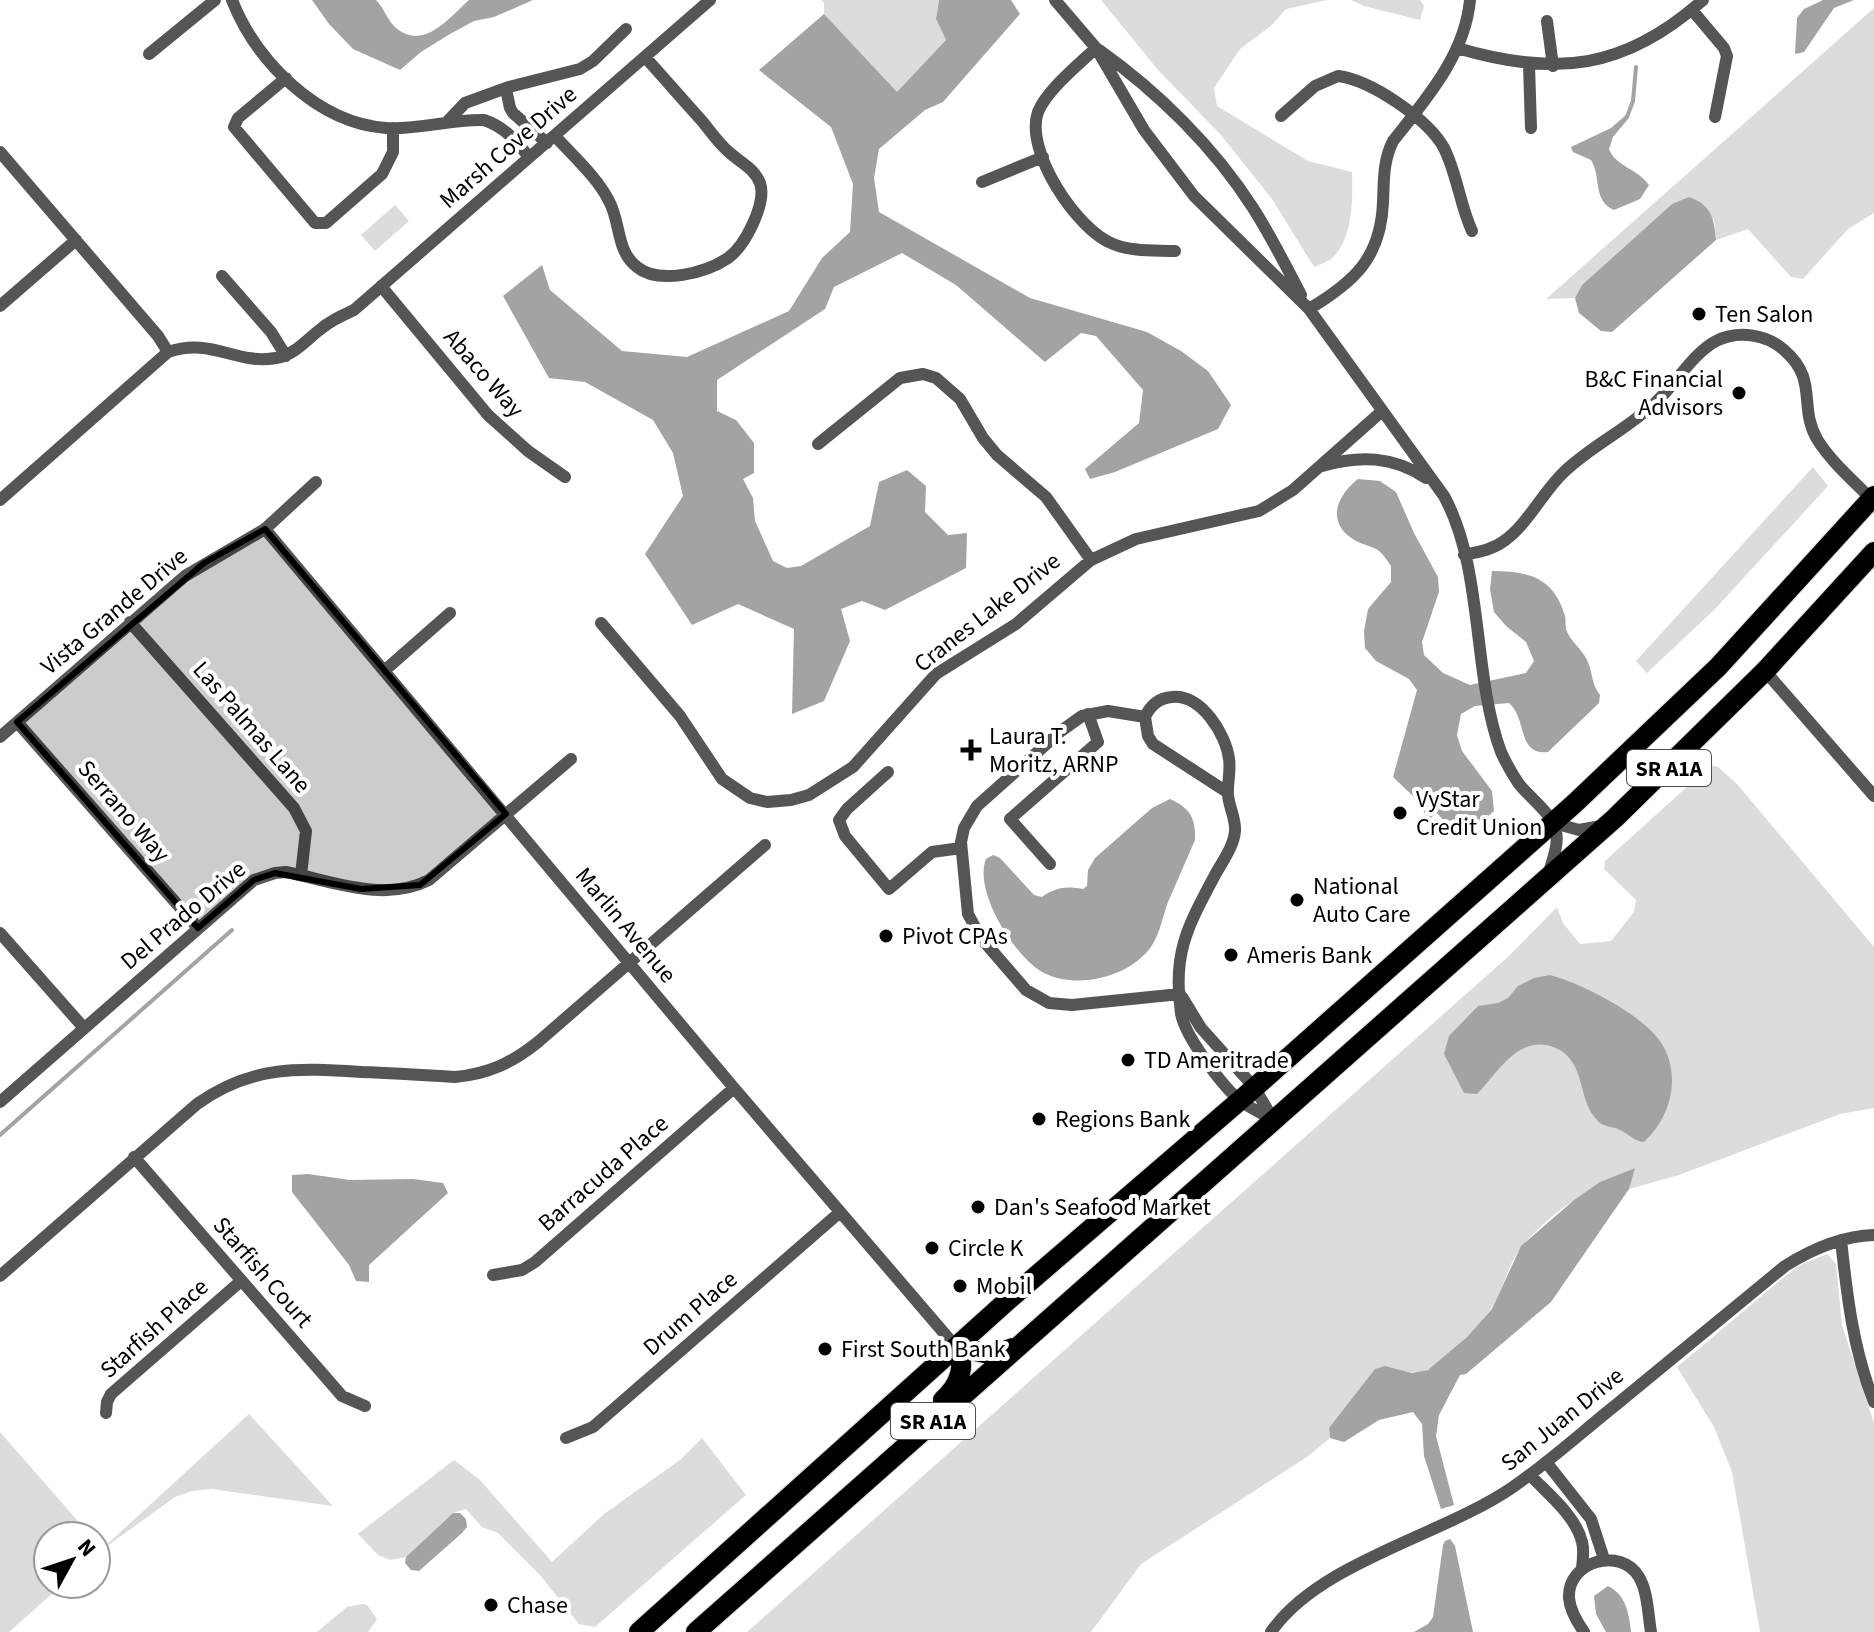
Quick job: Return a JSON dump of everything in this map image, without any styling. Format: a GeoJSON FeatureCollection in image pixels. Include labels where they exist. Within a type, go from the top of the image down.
{"type":"FeatureCollection","features":[{"type":"Feature","properties":{"kind":"main road","name":"SR A1A"},"geometry":{"type":"LineString","coordinates":[[639,1632],[956,1347],[1554,823],[1718,667],[1873,499]]}},
{"type":"Feature","properties":{"kind":"main road","name":"SR A1A"},"geometry":{"type":"LineString","coordinates":[[696,1632],[1608,824],[1765,671],[1874,552]]}},
{"type":"Feature","properties":{"kind":"main road"},"geometry":{"type":"LineString","coordinates":[[956,1347],[994,1355],[1019,1345]]}},
{"type":"Feature","properties":{"kind":"main road"},"geometry":{"type":"LineString","coordinates":[[814,1526],[835,1495],[951,1393],[960,1376],[961,1362],[956,1347]]}},
{"type":"Feature","properties":{"kind":"street"},"geometry":{"type":"LineString","coordinates":[[149,54],[215,0]]}},
{"type":"Feature","properties":{"kind":"street"},"geometry":{"type":"LineString","coordinates":[[232,0],[240,20],[255,42],[286,78],[322,107],[368,126],[415,128],[484,120],[508,132],[529,157]]}},
{"type":"Feature","properties":{"kind":"street","name":"Marsh Cove Drive"},"geometry":{"type":"LineString","coordinates":[[286,356],[332,321],[354,310],[710,0]]}},
{"type":"Feature","properties":{"kind":"street"},"geometry":{"type":"LineString","coordinates":[[1309,309],[1349,282],[1373,251],[1382,220],[1387,152],[1437,83],[1457,48],[1466,25],[1470,0]]}},
{"type":"Feature","properties":{"kind":"street"},"geometry":{"type":"LineString","coordinates":[[1457,48],[1529,65],[1581,63],[1631,48],[1656,36],[1703,0]]}},
{"type":"Feature","properties":{"kind":"street"},"geometry":{"type":"LineString","coordinates":[[1059,2],[1096,48],[1168,165],[1225,229],[1309,309]]}},
{"type":"Feature","properties":{"kind":"street"},"geometry":{"type":"LineString","coordinates":[[1692,10],[1724,48],[1727,56],[1715,117]]}},
{"type":"Feature","properties":{"kind":"street"},"geometry":{"type":"LineString","coordinates":[[1547,21],[1553,66]]}},
{"type":"Feature","properties":{"kind":"street"},"geometry":{"type":"LineString","coordinates":[[447,122],[465,103],[580,69],[593,61],[626,29]]}},
{"type":"Feature","properties":{"kind":"street"},"geometry":{"type":"LineString","coordinates":[[1096,48],[1041,107],[1035,130],[1043,157],[1069,208],[1081,223],[1099,237],[1128,249],[1175,251]]}},
{"type":"Feature","properties":{"kind":"street"},"geometry":{"type":"LineString","coordinates":[[1096,48],[1176,115],[1230,175],[1253,208],[1309,309],[1451,510],[1464,555],[1501,751],[1518,782],[1554,823],[1557,843],[1546,880]]}},
{"type":"Feature","properties":{"kind":"street"},"geometry":{"type":"LineString","coordinates":[[506,89],[512,111],[551,139],[603,191],[615,216],[622,249],[638,269],[661,278],[674,277],[731,257],[759,210],[762,194],[760,184],[748,166],[730,153],[645,57]]}},
{"type":"Feature","properties":{"kind":"street"},"geometry":{"type":"LineString","coordinates":[[1529,65],[1531,128]]}},
{"type":"Feature","properties":{"kind":"street"},"geometry":{"type":"LineString","coordinates":[[1281,116],[1315,86],[1338,76],[1364,85],[1414,115],[1443,148],[1472,231]]}},
{"type":"Feature","properties":{"kind":"street"},"geometry":{"type":"LineString","coordinates":[[286,78],[238,118],[234,127],[315,223],[326,223],[382,174],[393,152],[393,128]]}},
{"type":"Feature","properties":{"kind":"street"},"geometry":{"type":"LineString","coordinates":[[496,124],[512,111]]}},
{"type":"Feature","properties":{"kind":"street"},"geometry":{"type":"LineString","coordinates":[[0,152],[158,336],[168,352]]}},
{"type":"Feature","properties":{"kind":"street"},"geometry":{"type":"LineString","coordinates":[[982,182],[1043,157]]}},
{"type":"Feature","properties":{"kind":"street"},"geometry":{"type":"LineString","coordinates":[[0,306],[76,240]]}},
{"type":"Feature","properties":{"kind":"street"},"geometry":{"type":"LineString","coordinates":[[0,500],[168,352],[196,346],[213,347],[257,360],[286,356],[271,332],[222,276]]}},
{"type":"Feature","properties":{"kind":"street","name":"Abaco Way"},"geometry":{"type":"LineString","coordinates":[[381,286],[488,415],[528,451],[565,477]]}},
{"type":"Feature","properties":{"kind":"street"},"geometry":{"type":"LineString","coordinates":[[1464,555],[1489,550],[1511,536],[1566,470],[1655,404],[1703,350],[1715,342],[1738,335],[1772,341],[1796,362],[1805,377],[1810,423],[1816,438],[1873,499]]}},
{"type":"Feature","properties":{"kind":"street","name":"Cranes Lake Drive"},"geometry":{"type":"LineString","coordinates":[[818,444],[881,390],[900,378],[923,374],[936,378],[960,399],[997,455],[1046,497],[1091,560]]}},
{"type":"Feature","properties":{"kind":"street","name":"Cranes Lake Drive"},"geometry":{"type":"LineString","coordinates":[[601,623],[680,716],[722,779],[750,798],[767,802],[791,800],[809,795],[853,767],[936,674],[1016,624],[1091,560],[1113,547],[1136,539],[1259,511],[1293,490],[1381,412]]}},
{"type":"Feature","properties":{"kind":"street","name":"Cranes Lake Drive"},"geometry":{"type":"LineString","coordinates":[[1319,467],[1359,459],[1386,460],[1415,471],[1434,484]]}},
{"type":"Feature","properties":{"kind":"street","name":"Vista Grande Drive"},"geometry":{"type":"LineString","coordinates":[[0,737],[185,576],[265,529],[316,482]]}},
{"type":"Feature","properties":{"kind":"street","name":"Marlin Avenue"},"geometry":{"type":"LineString","coordinates":[[265,529],[839,1213],[956,1347]]}},
{"type":"Feature","properties":{"kind":"street"},"geometry":{"type":"LineString","coordinates":[[384,671],[450,613]]}},
{"type":"Feature","properties":{"kind":"street","name":"Las Palmas Lane"},"geometry":{"type":"LineString","coordinates":[[130,622],[294,808],[306,831],[301,875]]}},
{"type":"Feature","properties":{"kind":"street"},"geometry":{"type":"LineString","coordinates":[[1765,671],[1874,796]]}},
{"type":"Feature","properties":{"kind":"street"},"geometry":{"type":"LineString","coordinates":[[1227,792],[1153,744],[1148,736],[1145,717],[1153,705],[1169,697],[1189,699],[1198,704],[1212,720],[1228,754],[1230,776],[1227,792],[1235,830],[1231,846],[1184,936],[1179,965],[1184,1028],[1194,1046],[1274,1120]]}},
{"type":"Feature","properties":{"kind":"street"},"geometry":{"type":"LineString","coordinates":[[1145,717],[1108,711],[1088,714],[1061,731],[977,806],[964,828],[961,848],[968,914],[973,927],[1036,998],[1056,1005],[1072,1005],[1180,994]]}},
{"type":"Feature","properties":{"kind":"street"},"geometry":{"type":"LineString","coordinates":[[1050,864],[1010,819],[1098,742],[1088,714]]}},
{"type":"Feature","properties":{"kind":"street","name":"Serrano Way"},"geometry":{"type":"LineString","coordinates":[[17,722],[198,928]]}},
{"type":"Feature","properties":{"kind":"street","name":"Del Prado Drive"},"geometry":{"type":"LineString","coordinates":[[0,1102],[254,880],[275,873],[301,875],[361,889],[384,890],[420,885],[571,759]]}},
{"type":"Feature","properties":{"kind":"street"},"geometry":{"type":"LineString","coordinates":[[888,772],[839,820],[845,836],[889,889],[932,852],[961,848]]}},
{"type":"Feature","properties":{"kind":"street"},"geometry":{"type":"LineString","coordinates":[[1554,823],[1579,830],[1608,824]]}},
{"type":"Feature","properties":{"kind":"street"},"geometry":{"type":"LineString","coordinates":[[0,1276],[134,1157],[209,1096],[234,1082],[262,1073],[304,1068],[455,1077],[496,1069],[526,1053],[765,845]]}},
{"type":"Feature","properties":{"kind":"street"},"geometry":{"type":"LineString","coordinates":[[0,933],[84,1028]]}},
{"type":"Feature","properties":{"kind":"street"},"geometry":{"type":"LineString","coordinates":[[1180,994],[1247,1094],[1274,1120]]}},
{"type":"Feature","properties":{"kind":"street","name":"Barracuda Place"},"geometry":{"type":"LineString","coordinates":[[493,1275],[522,1270],[535,1262],[734,1088]]}},
{"type":"Feature","properties":{"kind":"street","name":"Starfish Court"},"geometry":{"type":"LineString","coordinates":[[134,1157],[342,1396],[365,1406]]}},
{"type":"Feature","properties":{"kind":"street","name":"Drum Place"},"geometry":{"type":"LineString","coordinates":[[566,1438],[593,1427],[839,1213]]}},
{"type":"Feature","properties":{"kind":"street","name":"San Juan Drive"},"geometry":{"type":"LineString","coordinates":[[1271,1632],[1286,1612],[1354,1566],[1463,1516],[1512,1488],[1785,1266],[1805,1254],[1841,1240],[1874,1235]]}},
{"type":"Feature","properties":{"kind":"street"},"geometry":{"type":"LineString","coordinates":[[1841,1240],[1856,1350],[1874,1402]]}},
{"type":"Feature","properties":{"kind":"street","name":"Starfish Place"},"geometry":{"type":"LineString","coordinates":[[106,1413],[111,1394],[241,1281]]}},
{"type":"Feature","properties":{"kind":"street"},"geometry":{"type":"LineString","coordinates":[[1546,1462],[1596,1528],[1604,1559]]}},
{"type":"Feature","properties":{"kind":"street"},"geometry":{"type":"LineString","coordinates":[[1530,1475],[1569,1518],[1582,1542],[1582,1568]]}},
{"type":"Feature","properties":{"kind":"street"},"geometry":{"type":"LineString","coordinates":[[1569,1518],[1583,1507]]}},
{"type":"Feature","properties":{"kind":"street"},"geometry":{"type":"LineString","coordinates":[[1584,1632],[1569,1600],[1572,1582],[1582,1568],[1604,1559],[1624,1563],[1639,1576],[1651,1632]]}},
{"type":"Feature","properties":{"kind":"highlighted area"},"geometry":{"type":"Polygon","coordinates":[[[265,529],[506,814],[420,885],[361,889],[275,873],[254,880],[198,928],[17,722],[204,563],[265,529]]]}},
{"type":"Feature","properties":{"kind":"shaded area"},"geometry":{"type":"Polygon","coordinates":[[[312,0],[376,0],[394,26],[415,36],[434,30],[469,0],[533,0],[494,17],[474,21],[421,52],[400,70],[353,49],[312,0]]]}},
{"type":"Feature","properties":{"kind":"shaded area"},"geometry":{"type":"Polygon","coordinates":[[[821,0],[939,0],[936,19],[946,40],[897,93],[824,14],[821,0]]]}},
{"type":"Feature","properties":{"kind":"shaded area"},"geometry":{"type":"Polygon","coordinates":[[[939,0],[1011,0],[1020,14],[943,102],[925,110],[879,149],[874,178],[879,212],[1030,298],[1147,332],[1208,371],[1231,405],[1218,429],[1115,472],[1090,479],[1085,469],[1139,423],[1143,390],[1096,336],[1081,333],[1045,362],[956,285],[902,253],[834,287],[825,309],[717,380],[717,411],[736,420],[754,443],[754,473],[743,479],[753,498],[755,521],[773,561],[787,568],[801,566],[870,526],[879,482],[907,470],[926,486],[925,512],[948,535],[967,533],[966,568],[885,610],[862,601],[841,609],[850,641],[824,701],[792,714],[794,629],[738,604],[692,625],[645,554],[683,496],[673,453],[653,420],[585,382],[549,378],[503,296],[542,265],[550,290],[622,351],[687,357],[789,311],[822,258],[850,232],[853,184],[831,127],[759,70],[824,14],[897,92],[946,40],[936,19],[939,0]]]}},
{"type":"Feature","properties":{"kind":"shaded area"},"geometry":{"type":"Polygon","coordinates":[[[1101,0],[1327,0],[1286,9],[1272,25],[1240,49],[1214,88],[1217,106],[1308,161],[1352,172],[1348,231],[1331,259],[1314,267],[1272,199],[1221,135],[1158,70],[1101,0]]]}},
{"type":"Feature","properties":{"kind":"shaded area"},"geometry":{"type":"Polygon","coordinates":[[[1351,0],[1420,0],[1424,6],[1420,20],[1351,0]]]}},
{"type":"Feature","properties":{"kind":"shaded area"},"geometry":{"type":"Polygon","coordinates":[[[1823,0],[1854,0],[1834,8],[1804,52],[1795,54],[1797,18],[1804,9],[1823,0]]]}},
{"type":"Feature","properties":{"kind":"shaded area"},"geometry":{"type":"Polygon","coordinates":[[[1874,8],[1874,213],[1848,229],[1803,279],[1791,277],[1748,229],[1716,240],[1714,219],[1672,204],[1582,285],[1575,298],[1546,299],[1874,8]]]}},
{"type":"Feature","properties":{"kind":"shaded area"},"geometry":{"type":"Polygon","coordinates":[[[1626,115],[1628,119],[1613,137],[1609,149],[1616,160],[1649,185],[1640,199],[1614,210],[1600,195],[1591,160],[1573,152],[1571,147],[1611,128],[1626,115]]]}},
{"type":"Feature","properties":{"kind":"shaded area"},"geometry":{"type":"Polygon","coordinates":[[[1689,197],[1707,208],[1716,240],[1612,332],[1601,331],[1579,313],[1575,298],[1582,285],[1672,204],[1689,197]]]}},
{"type":"Feature","properties":{"kind":"shaded area"},"geometry":{"type":"Polygon","coordinates":[[[395,205],[409,221],[375,251],[361,235],[395,205]]]}},
{"type":"Feature","properties":{"kind":"shaded area"},"geometry":{"type":"Polygon","coordinates":[[[1813,467],[1828,486],[1715,609],[1647,673],[1636,661],[1813,467]]]}},
{"type":"Feature","properties":{"kind":"shaded area"},"geometry":{"type":"Polygon","coordinates":[[[1358,479],[1380,481],[1396,492],[1438,577],[1439,592],[1422,642],[1424,655],[1443,673],[1470,685],[1526,673],[1534,661],[1526,642],[1494,612],[1490,589],[1492,571],[1517,573],[1538,579],[1554,593],[1565,616],[1568,633],[1587,660],[1600,695],[1599,703],[1548,752],[1531,748],[1509,703],[1475,706],[1461,714],[1457,735],[1462,751],[1492,791],[1494,811],[1461,840],[1437,813],[1429,819],[1413,796],[1393,777],[1417,690],[1409,679],[1376,661],[1365,648],[1368,609],[1391,582],[1391,566],[1379,551],[1356,541],[1340,527],[1337,519],[1339,502],[1358,479]]]}},
{"type":"Feature","properties":{"kind":"shaded area"},"geometry":{"type":"Polygon","coordinates":[[[1711,765],[1718,767],[1737,784],[1874,947],[1874,1108],[1840,1114],[1679,1175],[1629,1189],[1633,1169],[1574,1200],[1523,1245],[1493,1306],[1452,1351],[1422,1372],[1385,1366],[1329,1428],[1330,1438],[1307,1457],[1141,1564],[1091,1632],[747,1632],[1510,955],[1557,907],[1563,923],[1580,944],[1611,941],[1634,912],[1636,900],[1604,869],[1605,861],[1711,765]]]}},
{"type":"Feature","properties":{"kind":"shaded area"},"geometry":{"type":"Polygon","coordinates":[[[1170,799],[1190,815],[1195,840],[1157,935],[1146,953],[1112,975],[1084,980],[1057,978],[1033,965],[1009,939],[991,905],[984,872],[986,859],[993,855],[1000,858],[1034,895],[1042,897],[1061,888],[1083,889],[1087,886],[1088,870],[1095,858],[1152,808],[1170,799]]]}},
{"type":"Feature","properties":{"kind":"shaded area"},"geometry":{"type":"Polygon","coordinates":[[[1550,975],[1578,985],[1625,1010],[1660,1041],[1671,1067],[1671,1094],[1661,1120],[1644,1142],[1599,1122],[1588,1107],[1573,1064],[1565,1053],[1556,1048],[1531,1045],[1511,1056],[1477,1094],[1464,1093],[1444,1054],[1449,1036],[1478,1006],[1498,1003],[1508,998],[1518,986],[1550,975]]]}},
{"type":"Feature","properties":{"kind":"shaded area"},"geometry":{"type":"Polygon","coordinates":[[[1635,1168],[1629,1189],[1551,1302],[1466,1374],[1460,1375],[1439,1415],[1436,1436],[1454,1505],[1441,1509],[1424,1456],[1422,1424],[1413,1412],[1379,1420],[1344,1442],[1330,1438],[1329,1428],[1375,1369],[1385,1366],[1412,1373],[1428,1370],[1467,1337],[1492,1309],[1521,1246],[1600,1182],[1635,1168]]]}},
{"type":"Feature","properties":{"kind":"shaded area"},"geometry":{"type":"Polygon","coordinates":[[[292,1175],[350,1180],[413,1179],[443,1183],[448,1193],[369,1265],[369,1282],[356,1281],[349,1265],[292,1192],[292,1175]]]}},
{"type":"Feature","properties":{"kind":"shaded area"},"geometry":{"type":"Polygon","coordinates":[[[1827,1254],[1836,1264],[1842,1325],[1874,1423],[1874,1632],[1760,1632],[1732,1472],[1714,1427],[1677,1367],[1800,1265],[1827,1254]]]}},
{"type":"Feature","properties":{"kind":"shaded area"},"geometry":{"type":"Polygon","coordinates":[[[249,1414],[333,1506],[212,1489],[192,1491],[175,1497],[112,1542],[249,1414]]]}},
{"type":"Feature","properties":{"kind":"shaded area"},"geometry":{"type":"Polygon","coordinates":[[[0,1432],[77,1520],[32,1520],[32,1600],[45,1600],[9,1632],[0,1632],[0,1432]]]}},
{"type":"Feature","properties":{"kind":"shaded area"},"geometry":{"type":"Polygon","coordinates":[[[702,1438],[746,1495],[595,1627],[579,1624],[540,1575],[498,1533],[482,1527],[466,1509],[453,1513],[406,1557],[390,1560],[378,1555],[358,1534],[454,1460],[480,1480],[552,1562],[604,1514],[680,1460],[702,1438]]]}},
{"type":"Feature","properties":{"kind":"shaded area"},"geometry":{"type":"Polygon","coordinates":[[[453,1513],[460,1513],[466,1519],[467,1527],[419,1571],[411,1570],[405,1563],[406,1557],[453,1513]]]}},
{"type":"Feature","properties":{"kind":"shaded area"},"geometry":{"type":"Polygon","coordinates":[[[1450,1539],[1455,1546],[1473,1632],[1414,1632],[1433,1617],[1443,1545],[1450,1539]]]}},
{"type":"Feature","properties":{"kind":"shaded area"},"geometry":{"type":"Polygon","coordinates":[[[1608,1586],[1623,1600],[1631,1632],[1606,1632],[1596,1614],[1594,1596],[1608,1586]]]}},
{"type":"Feature","properties":{"kind":"shaded area"},"geometry":{"type":"Polygon","coordinates":[[[367,1605],[377,1619],[368,1632],[317,1632],[347,1607],[367,1605]]]}},
{"type":"Feature","properties":{"kind":"waterway"},"geometry":{"type":"LineString","coordinates":[[1627,117],[1633,101],[1636,67]]}},
{"type":"Feature","properties":{"kind":"waterway"},"geometry":{"type":"LineString","coordinates":[[0,1135],[232,930]]}},
{"type":"Feature","properties":{"kind":"place","name":"Ten Salon"},"geometry":{"type":"Point","coordinates":[1699,314]}},
{"type":"Feature","properties":{"kind":"place","name":"B&C Financial Advisors"},"geometry":{"type":"Point","coordinates":[1739,393]}},
{"type":"Feature","properties":{"kind":"place","name":"Laura T. Moritz, ARNP"},"geometry":{"type":"Point","coordinates":[971,750]}},
{"type":"Feature","properties":{"kind":"place","name":"VyStar Credit Union"},"geometry":{"type":"Point","coordinates":[1400,813]}},
{"type":"Feature","properties":{"kind":"place","name":"National Auto Care"},"geometry":{"type":"Point","coordinates":[1297,900]}},
{"type":"Feature","properties":{"kind":"place","name":"Pivot CPAs"},"geometry":{"type":"Point","coordinates":[886,936]}},
{"type":"Feature","properties":{"kind":"place","name":"Ameris Bank"},"geometry":{"type":"Point","coordinates":[1231,955]}},
{"type":"Feature","properties":{"kind":"place","name":"TD Ameritrade"},"geometry":{"type":"Point","coordinates":[1128,1060]}},
{"type":"Feature","properties":{"kind":"place","name":"Regions Bank"},"geometry":{"type":"Point","coordinates":[1039,1119]}},
{"type":"Feature","properties":{"kind":"place","name":"Dan's Seafood Market"},"geometry":{"type":"Point","coordinates":[978,1207]}},
{"type":"Feature","properties":{"kind":"place","name":"Circle K"},"geometry":{"type":"Point","coordinates":[932,1248]}},
{"type":"Feature","properties":{"kind":"place","name":"Mobil"},"geometry":{"type":"Point","coordinates":[960,1286]}},
{"type":"Feature","properties":{"kind":"place","name":"First South Bank"},"geometry":{"type":"Point","coordinates":[825,1349]}},
{"type":"Feature","properties":{"kind":"place","name":"Chase"},"geometry":{"type":"Point","coordinates":[491,1605]}}]}
